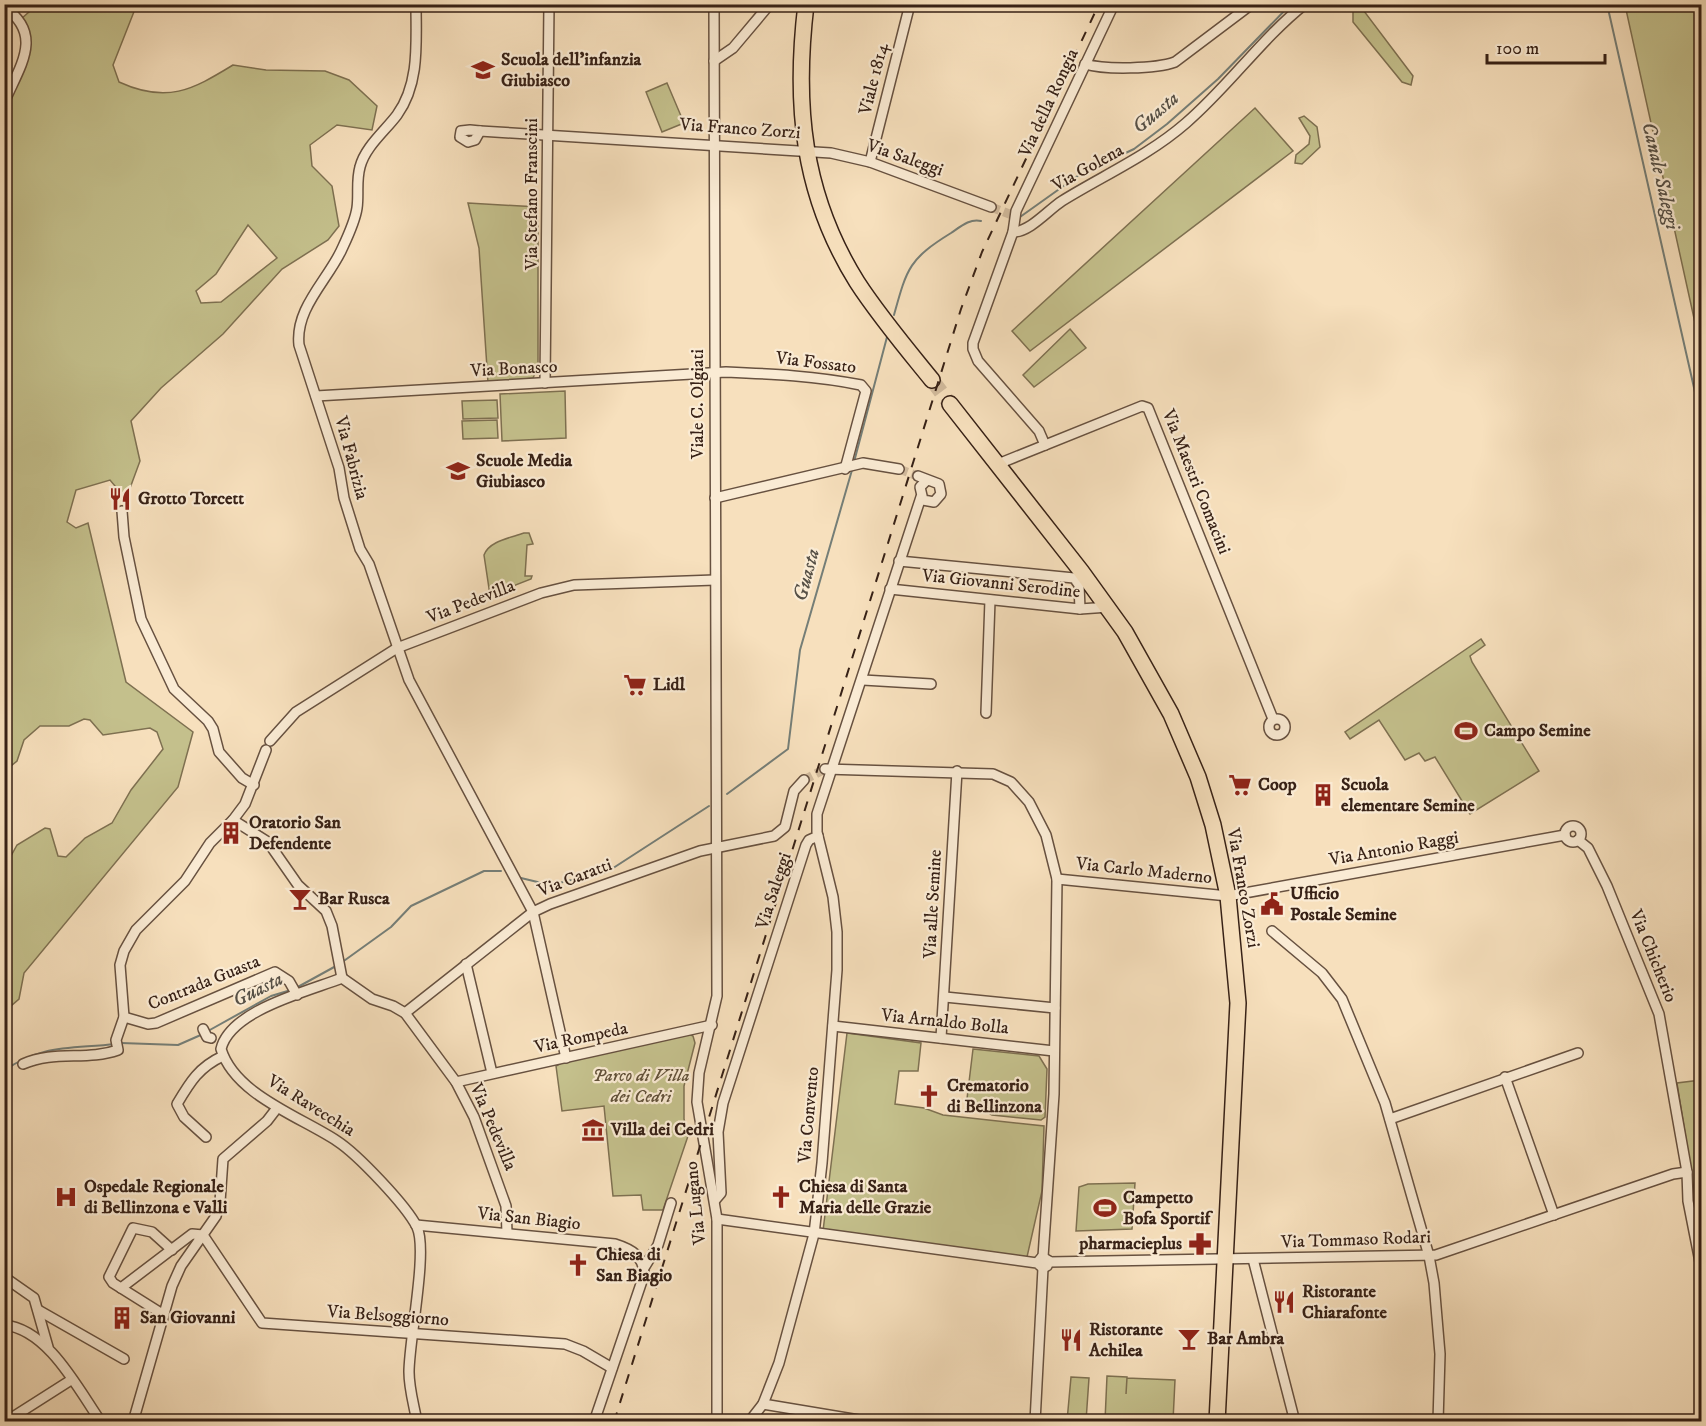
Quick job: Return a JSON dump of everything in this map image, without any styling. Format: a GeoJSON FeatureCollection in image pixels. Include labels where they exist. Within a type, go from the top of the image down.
{"type":"FeatureCollection","features":[{"type":"Feature","properties":{"kind":"main road"},"geometry":{"type":"LineString","coordinates":[[806,4],[799,80],[806,151]]}},
{"type":"Feature","properties":{"kind":"main road","name":"Via Franco Zorzi"},"geometry":{"type":"LineString","coordinates":[[806,151],[824,214],[848,267],[867,297],[932,380]]}},
{"type":"Feature","properties":{"kind":"main road","name":"Via Franco Zorzi"},"geometry":{"type":"LineString","coordinates":[[950,404],[1109,607],[1152,678],[1192,764],[1213,825],[1228,896],[1237,966],[1238,1039],[1217,1422]]}},
{"type":"Feature","properties":{"kind":"street","name":"Via Fabrizia"},"geometry":{"type":"LineString","coordinates":[[416,4],[416,59],[411,87],[396,116],[380,134],[360,166],[357,210],[346,239],[301,320],[298,345],[339,468],[344,498],[360,549],[369,564],[397,648],[422,705],[533,912],[566,1058]]}},
{"type":"Feature","properties":{"kind":"street","name":"Via Stefano Franscini"},"geometry":{"type":"LineString","coordinates":[[545,383],[549,4]]}},
{"type":"Feature","properties":{"kind":"street","name":"Viale C. Olgiati"},"geometry":{"type":"LineString","coordinates":[[714,4],[716,804]]}},
{"type":"Feature","properties":{"kind":"street"},"geometry":{"type":"LineString","coordinates":[[714,61],[733,48],[770,4]]}},
{"type":"Feature","properties":{"kind":"street","name":"Viale 1814"},"geometry":{"type":"LineString","coordinates":[[870,162],[910,4]]}},
{"type":"Feature","properties":{"kind":"street","name":"Via della Rongia"},"geometry":{"type":"LineString","coordinates":[[1013,232],[1013,215],[1114,4]]}},
{"type":"Feature","properties":{"kind":"street"},"geometry":{"type":"LineString","coordinates":[[1085,64],[1107,67],[1169,64],[1182,58],[1252,4]]}},
{"type":"Feature","properties":{"kind":"street","name":"Via Golena"},"geometry":{"type":"LineString","coordinates":[[1013,232],[1022,231],[1063,200],[1142,157],[1185,124],[1221,91],[1281,23],[1305,4]]}},
{"type":"Feature","properties":{"kind":"street"},"geometry":{"type":"LineString","coordinates":[[4,7],[21,19],[28,41],[4,103]]}},
{"type":"Feature","properties":{"kind":"street"},"geometry":{"type":"LineString","coordinates":[[714,35],[723,45],[741,38]]}},
{"type":"Feature","properties":{"kind":"street","name":"Via Franco Zorzi"},"geometry":{"type":"LineString","coordinates":[[480,131],[806,151]]}},
{"type":"Feature","properties":{"kind":"street","name":"Via Saleggi"},"geometry":{"type":"LineString","coordinates":[[806,151],[870,162],[991,207]]}},
{"type":"Feature","properties":{"kind":"street"},"geometry":{"type":"LineString","coordinates":[[1013,232],[972,349],[978,361],[1039,431],[1046,445]]}},
{"type":"Feature","properties":{"kind":"street","name":"Via Bonasco"},"geometry":{"type":"LineString","coordinates":[[316,396],[714,374]]}},
{"type":"Feature","properties":{"kind":"street","name":"Via Fossato"},"geometry":{"type":"LineString","coordinates":[[714,374],[791,375],[842,381],[865,387],[865,397],[847,468]]}},
{"type":"Feature","properties":{"kind":"street","name":"Via Maestri Comacini"},"geometry":{"type":"LineString","coordinates":[[998,464],[1142,406],[1151,412],[1273,719]]}},
{"type":"Feature","properties":{"kind":"street"},"geometry":{"type":"LineString","coordinates":[[715,498],[863,463],[899,469]]}},
{"type":"Feature","properties":{"kind":"street"},"geometry":{"type":"LineString","coordinates":[[818,836],[817,814],[829,769],[863,680],[921,497],[922,478],[937,482],[941,494],[934,502],[921,497]]}},
{"type":"Feature","properties":{"kind":"street"},"geometry":{"type":"LineString","coordinates":[[122,511],[124,537],[141,619],[174,689],[208,721],[224,758],[242,778],[254,785]]}},
{"type":"Feature","properties":{"kind":"street"},"geometry":{"type":"LineString","coordinates":[[899,561],[1074,578],[1078,585],[1080,609]]}},
{"type":"Feature","properties":{"kind":"street","name":"Via Pedevilla"},"geometry":{"type":"LineString","coordinates":[[23,1064],[41,1057],[101,1055],[117,1047],[124,1017],[120,965],[132,935],[185,881],[210,843],[233,820],[254,785],[268,746],[298,711],[397,648],[561,588],[610,583],[715,580]]}},
{"type":"Feature","properties":{"kind":"street","name":"Via Giovanni Serodine"},"geometry":{"type":"LineString","coordinates":[[890,589],[1080,609],[1109,607]]}},
{"type":"Feature","properties":{"kind":"street"},"geometry":{"type":"LineString","coordinates":[[986,713],[990,600]]}},
{"type":"Feature","properties":{"kind":"street"},"geometry":{"type":"LineString","coordinates":[[863,680],[931,684]]}},
{"type":"Feature","properties":{"kind":"street"},"geometry":{"type":"LineString","coordinates":[[829,769],[983,772],[1000,776],[1023,794],[1046,835],[1057,879],[1053,1124],[1035,1422]]}},
{"type":"Feature","properties":{"kind":"street","name":"Via alle Semine"},"geometry":{"type":"LineString","coordinates":[[941,1038],[957,771]]}},
{"type":"Feature","properties":{"kind":"street","name":"Via Caratti"},"geometry":{"type":"LineString","coordinates":[[405,1013],[533,912],[590,889],[717,847],[766,839],[779,833],[787,824],[794,791],[804,780]]}},
{"type":"Feature","properties":{"kind":"street","name":"Via Lugano"},"geometry":{"type":"LineString","coordinates":[[716,804],[717,996],[699,1073],[697,1102],[717,1219],[717,1422]]}},
{"type":"Feature","properties":{"kind":"street"},"geometry":{"type":"LineString","coordinates":[[233,820],[268,842],[298,885],[321,905],[332,926],[342,978],[372,999],[405,1013]]}},
{"type":"Feature","properties":{"kind":"street","name":"Via Antonio Raggi"},"geometry":{"type":"LineString","coordinates":[[1228,896],[1564,835],[1569,841],[1578,840]]}},
{"type":"Feature","properties":{"kind":"street","name":"Via Saleggi"},"geometry":{"type":"LineString","coordinates":[[715,1200],[721,1193],[718,1132],[723,1103],[806,845],[809,840],[818,836]]}},
{"type":"Feature","properties":{"kind":"street","name":"Via Convento"},"geometry":{"type":"LineString","coordinates":[[749,1422],[764,1404],[779,1363],[814,1234],[833,1026],[837,932],[832,890],[818,836]]}},
{"type":"Feature","properties":{"kind":"street","name":"Via Chicherio"},"geometry":{"type":"LineString","coordinates":[[1578,840],[1588,848],[1607,886],[1659,1014],[1688,1172],[1688,1201],[1701,1272]]}},
{"type":"Feature","properties":{"kind":"street","name":"Via Carlo Maderno"},"geometry":{"type":"LineString","coordinates":[[1057,879],[1228,896]]}},
{"type":"Feature","properties":{"kind":"street"},"geometry":{"type":"LineString","coordinates":[[1272,931],[1322,974],[1342,999],[1374,1071],[1429,1256],[1440,1354],[1438,1422]]}},
{"type":"Feature","properties":{"kind":"street"},"geometry":{"type":"LineString","coordinates":[[466,963],[492,1073]]}},
{"type":"Feature","properties":{"kind":"street","name":"Contrada Guasta"},"geometry":{"type":"LineString","coordinates":[[124,1017],[148,1024],[156,1023],[275,972],[280,974],[295,990]]}},
{"type":"Feature","properties":{"kind":"street"},"geometry":{"type":"LineString","coordinates":[[206,1137],[184,1117],[177,1104],[193,1076],[208,1063],[223,1056],[212,1037],[295,990],[342,978]]}},
{"type":"Feature","properties":{"kind":"street"},"geometry":{"type":"LineString","coordinates":[[945,997],[1054,1008]]}},
{"type":"Feature","properties":{"kind":"street","name":"Via Pedevilla"},"geometry":{"type":"LineString","coordinates":[[405,1013],[456,1082],[486,1146],[509,1218],[507,1233]]}},
{"type":"Feature","properties":{"kind":"street","name":"Via Rompeda"},"geometry":{"type":"LineString","coordinates":[[456,1082],[712,1025]]}},
{"type":"Feature","properties":{"kind":"street","name":"Via Arnaldo Bolla"},"geometry":{"type":"LineString","coordinates":[[833,1026],[1054,1051]]}},
{"type":"Feature","properties":{"kind":"street"},"geometry":{"type":"LineString","coordinates":[[1390,1119],[1578,1053]]}},
{"type":"Feature","properties":{"kind":"street","name":"Via Ravecchia"},"geometry":{"type":"LineString","coordinates":[[223,1056],[241,1079],[277,1108],[313,1126],[347,1148],[370,1169],[416,1225]]}},
{"type":"Feature","properties":{"kind":"street"},"geometry":{"type":"LineString","coordinates":[[1505,1077],[1554,1215]]}},
{"type":"Feature","properties":{"kind":"street"},"geometry":{"type":"LineString","coordinates":[[133,1422],[164,1314],[181,1266],[219,1209],[223,1158],[267,1121],[277,1108]]}},
{"type":"Feature","properties":{"kind":"street","name":"Via Tommaso Rodari"},"geometry":{"type":"LineString","coordinates":[[717,1219],[814,1234],[1043,1263],[1429,1256],[1673,1174],[1688,1172]]}},
{"type":"Feature","properties":{"kind":"street"},"geometry":{"type":"LineString","coordinates":[[594,1422],[644,1275],[644,1268],[658,1245],[671,1203]]}},
{"type":"Feature","properties":{"kind":"street"},"geometry":{"type":"LineString","coordinates":[[416,1225],[420,1249],[409,1372],[417,1422]]}},
{"type":"Feature","properties":{"kind":"street","name":"Via San Biagio"},"geometry":{"type":"LineString","coordinates":[[416,1225],[615,1244],[629,1248],[636,1254],[644,1268]]}},
{"type":"Feature","properties":{"kind":"street"},"geometry":{"type":"LineString","coordinates":[[164,1314],[113,1283],[109,1277],[133,1228],[152,1232],[172,1250]]}},
{"type":"Feature","properties":{"kind":"street"},"geometry":{"type":"LineString","coordinates":[[121,1288],[192,1234],[203,1235]]}},
{"type":"Feature","properties":{"kind":"street","name":"Via Belsoggiorno"},"geometry":{"type":"LineString","coordinates":[[203,1235],[262,1323],[565,1344],[583,1351],[612,1368]]}},
{"type":"Feature","properties":{"kind":"street"},"geometry":{"type":"LineString","coordinates":[[1253,1259],[1295,1422]]}},
{"type":"Feature","properties":{"kind":"street"},"geometry":{"type":"LineString","coordinates":[[4,1277],[31,1294],[48,1347]]}},
{"type":"Feature","properties":{"kind":"street"},"geometry":{"type":"LineString","coordinates":[[38,1310],[124,1359]]}},
{"type":"Feature","properties":{"kind":"street"},"geometry":{"type":"LineString","coordinates":[[4,1325],[27,1331],[48,1347],[101,1422]]}},
{"type":"Feature","properties":{"kind":"street"},"geometry":{"type":"LineString","coordinates":[[5,1422],[71,1380]]}},
{"type":"Feature","properties":{"kind":"street"},"geometry":{"type":"LineString","coordinates":[[764,1404],[870,1422]]}},
{"type":"Feature","properties":{"kind":"green space"},"geometry":{"type":"Polygon","coordinates":[[[137,4],[113,65],[119,82],[136,89],[165,93],[179,91],[205,81],[233,65],[266,70],[325,71],[349,80],[377,106],[372,130],[337,125],[310,145],[312,166],[332,186],[339,226],[328,240],[282,269],[223,334],[161,388],[131,421],[140,461],[126,499],[110,480],[76,490],[67,522],[76,528],[88,523],[126,682],[193,732],[178,787],[24,973],[19,999],[5,1011],[5,867],[17,845],[45,828],[50,829],[58,856],[66,857],[85,838],[112,823],[131,790],[163,749],[157,732],[150,728],[103,735],[90,720],[84,719],[69,726],[40,726],[24,740],[17,761],[5,771],[4,103],[27,45],[21,19],[37,5],[137,4]],[[248,225],[216,274],[196,291],[201,303],[221,302],[277,258],[248,225]]]}},
{"type":"Feature","properties":{"kind":"green space"},"geometry":{"type":"Polygon","coordinates":[[[1625,5],[1701,5],[1701,350],[1625,5]]]}},
{"type":"Feature","properties":{"kind":"green space"},"geometry":{"type":"Polygon","coordinates":[[[1353,6],[1364,11],[1413,76],[1411,85],[1402,82],[1353,22],[1353,6]]]}},
{"type":"Feature","properties":{"kind":"green space"},"geometry":{"type":"Polygon","coordinates":[[[667,83],[684,123],[662,132],[646,92],[667,83]]]}},
{"type":"Feature","properties":{"kind":"green space"},"geometry":{"type":"Polygon","coordinates":[[[1255,108],[1293,151],[1030,351],[1012,331],[1255,108]]]}},
{"type":"Feature","properties":{"kind":"green space"},"geometry":{"type":"Polygon","coordinates":[[[1304,116],[1317,127],[1320,147],[1302,164],[1295,163],[1296,155],[1309,144],[1310,136],[1299,118],[1304,116]]]}},
{"type":"Feature","properties":{"kind":"green space"},"geometry":{"type":"Polygon","coordinates":[[[468,203],[538,207],[538,366],[533,378],[488,383],[479,248],[468,203]]]}},
{"type":"Feature","properties":{"kind":"green space"},"geometry":{"type":"Polygon","coordinates":[[[1070,329],[1086,348],[1034,387],[1023,375],[1070,329]]]}},
{"type":"Feature","properties":{"kind":"green space"},"geometry":{"type":"Polygon","coordinates":[[[565,391],[566,438],[502,441],[500,394],[565,391]]]}},
{"type":"Feature","properties":{"kind":"green space"},"geometry":{"type":"Polygon","coordinates":[[[497,400],[498,418],[463,419],[462,401],[497,400]]]}},
{"type":"Feature","properties":{"kind":"green space"},"geometry":{"type":"Polygon","coordinates":[[[497,420],[498,438],[463,439],[462,421],[497,420]]]}},
{"type":"Feature","properties":{"kind":"green space"},"geometry":{"type":"Polygon","coordinates":[[[529,533],[533,544],[527,545],[525,576],[532,576],[531,579],[490,595],[484,555],[490,546],[529,533]]]}},
{"type":"Feature","properties":{"kind":"green space","name":"Campo Semine"},"geometry":{"type":"Polygon","coordinates":[[[1481,639],[1485,645],[1470,656],[1472,662],[1539,771],[1470,814],[1435,757],[1425,761],[1419,753],[1405,760],[1379,720],[1350,739],[1345,732],[1481,639]]]}},
{"type":"Feature","properties":{"kind":"green space","name":"Parco di Villa dei Cedri"},"geometry":{"type":"Polygon","coordinates":[[[687,1033],[693,1036],[695,1043],[684,1086],[684,1119],[688,1136],[663,1210],[643,1210],[641,1195],[613,1196],[604,1106],[562,1111],[556,1066],[565,1061],[687,1033]]]}},
{"type":"Feature","properties":{"kind":"green space"},"geometry":{"type":"Polygon","coordinates":[[[847,1033],[921,1043],[918,1071],[899,1071],[895,1104],[924,1108],[943,1115],[1044,1126],[1042,1191],[1027,1257],[823,1231],[847,1033]]]}},
{"type":"Feature","properties":{"kind":"green space"},"geometry":{"type":"Polygon","coordinates":[[[973,1049],[1039,1056],[1047,1069],[1045,1117],[1041,1120],[992,1115],[981,1109],[966,1107],[973,1049]]]}},
{"type":"Feature","properties":{"kind":"green space"},"geometry":{"type":"Polygon","coordinates":[[[1702,1080],[1701,1234],[1677,1083],[1702,1080]]]}},
{"type":"Feature","properties":{"kind":"green space","name":"Campetto Bofa Sportif"},"geometry":{"type":"Polygon","coordinates":[[[1135,1183],[1132,1229],[1076,1231],[1079,1187],[1088,1184],[1135,1183]]]}},
{"type":"Feature","properties":{"kind":"green space"},"geometry":{"type":"Polygon","coordinates":[[[1107,1376],[1127,1377],[1126,1394],[1127,1378],[1175,1380],[1173,1421],[1105,1421],[1107,1376]]]}},
{"type":"Feature","properties":{"kind":"green space"},"geometry":{"type":"Polygon","coordinates":[[[1071,1377],[1089,1378],[1086,1421],[1067,1421],[1071,1377]]]}},
{"type":"Feature","properties":{"kind":"waterway"},"geometry":{"type":"LineString","coordinates":[[418,75],[421,4]]}},
{"type":"Feature","properties":{"kind":"waterway","name":"Guasta"},"geometry":{"type":"LineString","coordinates":[[1020,217],[1079,175],[1134,149],[1167,124],[1218,79],[1291,4]]}},
{"type":"Feature","properties":{"kind":"waterway","name":"Canale Saleggi"},"geometry":{"type":"LineString","coordinates":[[1607,4],[1702,423]]}},
{"type":"Feature","properties":{"kind":"waterway"},"geometry":{"type":"LineString","coordinates":[[894,315],[902,286],[918,258],[962,226],[969,222],[981,221]]}},
{"type":"Feature","properties":{"kind":"waterway","name":"Guasta"},"geometry":{"type":"LineString","coordinates":[[854,462],[887,337]]}},
{"type":"Feature","properties":{"kind":"waterway","name":"Guasta"},"geometry":{"type":"LineString","coordinates":[[727,794],[788,749],[800,650],[852,470]]}},
{"type":"Feature","properties":{"kind":"waterway","name":"Guasta"},"geometry":{"type":"LineString","coordinates":[[521,878],[550,885],[607,872],[709,806]]}},
{"type":"Feature","properties":{"kind":"waterway","name":"Guasta"},"geometry":{"type":"LineString","coordinates":[[341,963],[391,927],[411,906],[484,871],[501,871]]}},
{"type":"Feature","properties":{"kind":"waterway","name":"Guasta"},"geometry":{"type":"LineString","coordinates":[[296,988],[336,966]]}},
{"type":"Feature","properties":{"kind":"waterway","name":"Guasta"},"geometry":{"type":"LineString","coordinates":[[208,1031],[271,996],[291,990]]}},
{"type":"Feature","properties":{"kind":"waterway","name":"Guasta"},"geometry":{"type":"LineString","coordinates":[[121,1043],[178,1045],[203,1034]]}},
{"type":"Feature","properties":{"kind":"waterway","name":"Guasta"},"geometry":{"type":"LineString","coordinates":[[4,1071],[17,1062],[44,1052],[115,1044]]}},
{"type":"Feature","properties":{"kind":"tunnel"},"geometry":{"type":"LineString","coordinates":[[991,207],[1012,215]]}},
{"type":"Feature","properties":{"kind":"tunnel"},"geometry":{"type":"LineString","coordinates":[[932,380],[950,404]]}},
{"type":"Feature","properties":{"kind":"tunnel"},"geometry":{"type":"LineString","coordinates":[[899,469],[918,476]]}},
{"type":"Feature","properties":{"kind":"tunnel"},"geometry":{"type":"LineString","coordinates":[[804,780],[825,769]]}},
{"type":"Feature","properties":{"kind":"railway"},"geometry":{"type":"LineString","coordinates":[[614,1422],[961,309],[982,252],[1099,4]]}},
{"type":"Feature","properties":{"kind":"place","name":"Scuola dell'infanzia Giubiasco"},"geometry":{"type":"Point","coordinates":[483,70]}},
{"type":"Feature","properties":{"kind":"place","name":"Scuole Media Giubiasco"},"geometry":{"type":"Point","coordinates":[458,471]}},
{"type":"Feature","properties":{"kind":"place","name":"Grotto Torcett"},"geometry":{"type":"Point","coordinates":[120,499]}},
{"type":"Feature","properties":{"kind":"place","name":"Lidl"},"geometry":{"type":"Point","coordinates":[635,685]}},
{"type":"Feature","properties":{"kind":"place","name":"Campo Semine"},"geometry":{"type":"Point","coordinates":[1466,731]}},
{"type":"Feature","properties":{"kind":"place","name":"Coop"},"geometry":{"type":"Point","coordinates":[1240,785]}},
{"type":"Feature","properties":{"kind":"place","name":"Scuola elementare Semine"},"geometry":{"type":"Point","coordinates":[1323,795]}},
{"type":"Feature","properties":{"kind":"place","name":"Oratorio San Defendente"},"geometry":{"type":"Point","coordinates":[231,833]}},
{"type":"Feature","properties":{"kind":"place","name":"Bar Rusca"},"geometry":{"type":"Point","coordinates":[300,899]}},
{"type":"Feature","properties":{"kind":"place","name":"Ufficio Postale Semine"},"geometry":{"type":"Point","coordinates":[1272,904]}},
{"type":"Feature","properties":{"kind":"place","name":"Crematorio di Bellinzona"},"geometry":{"type":"Point","coordinates":[929,1096]}},
{"type":"Feature","properties":{"kind":"place","name":"Villa dei Cedri"},"geometry":{"type":"Point","coordinates":[593,1130]}},
{"type":"Feature","properties":{"kind":"place","name":"Ospedale Regionale di Bellinzona e Valli"},"geometry":{"type":"Point","coordinates":[66,1197]}},
{"type":"Feature","properties":{"kind":"place","name":"Chiesa di Santa Maria delle Grazie"},"geometry":{"type":"Point","coordinates":[781,1197]}},
{"type":"Feature","properties":{"kind":"place","name":"Campetto Bofa Sportif"},"geometry":{"type":"Point","coordinates":[1105,1208]}},
{"type":"Feature","properties":{"kind":"place","name":"pharmacieplus"},"geometry":{"type":"Point","coordinates":[1200,1244]}},
{"type":"Feature","properties":{"kind":"place","name":"Chiesa di San Biagio"},"geometry":{"type":"Point","coordinates":[578,1265]}},
{"type":"Feature","properties":{"kind":"place","name":"Ristorante Chiarafonte"},"geometry":{"type":"Point","coordinates":[1284,1302]}},
{"type":"Feature","properties":{"kind":"place","name":"San Giovanni"},"geometry":{"type":"Point","coordinates":[122,1318]}},
{"type":"Feature","properties":{"kind":"place","name":"Bar Ambra"},"geometry":{"type":"Point","coordinates":[1189,1339]}},
{"type":"Feature","properties":{"kind":"place","name":"Ristorante Achilea"},"geometry":{"type":"Point","coordinates":[1071,1340]}}]}
